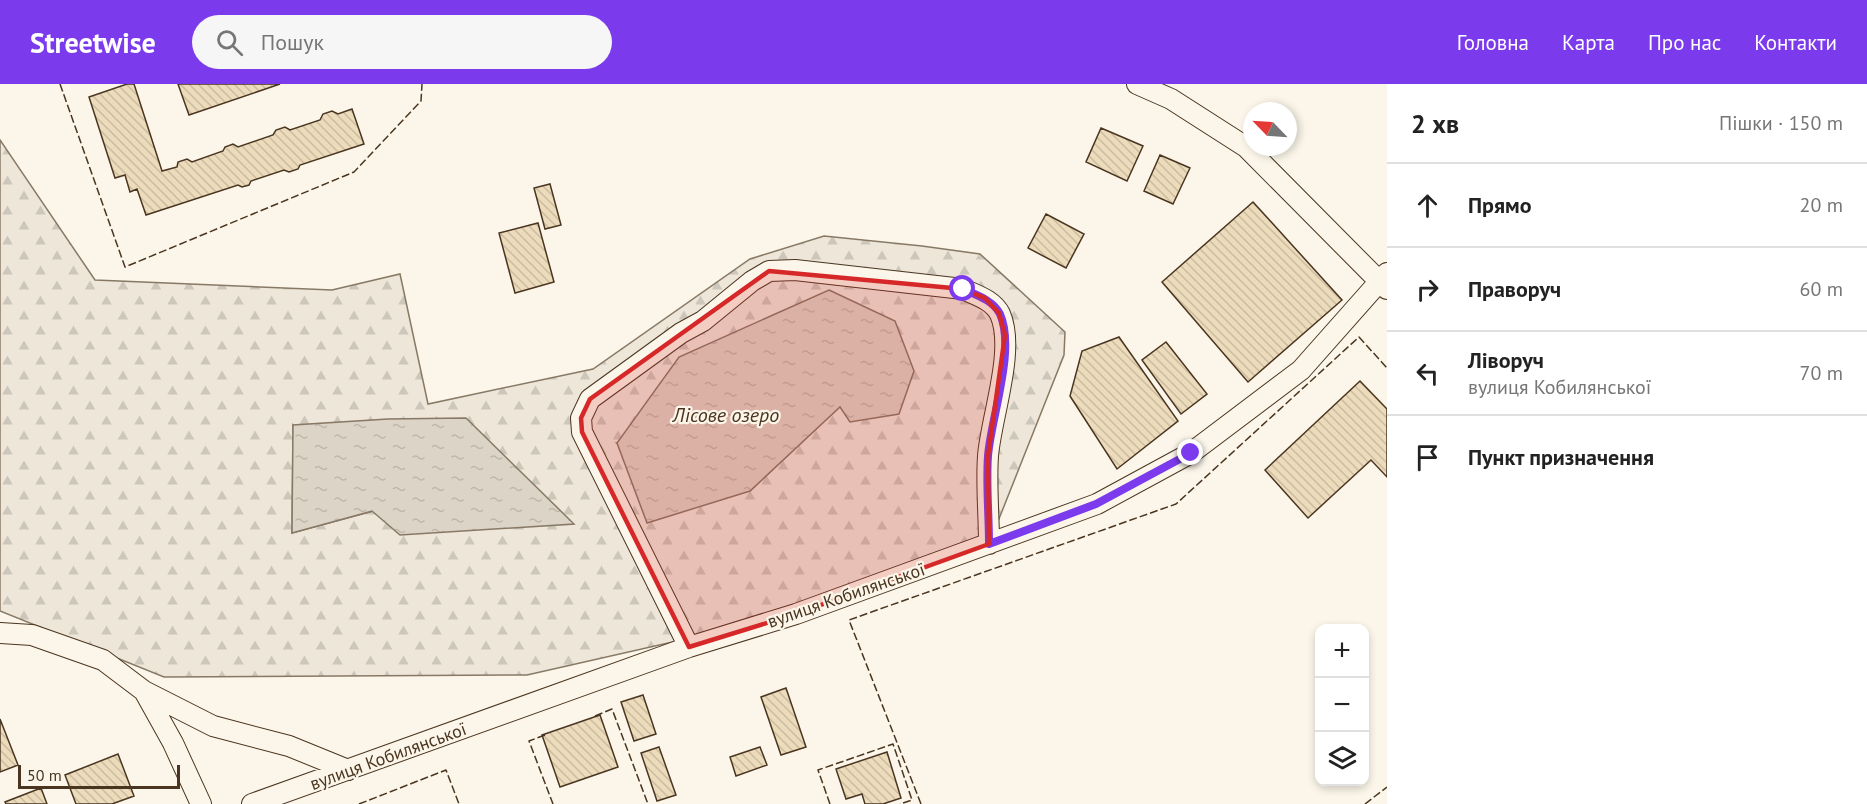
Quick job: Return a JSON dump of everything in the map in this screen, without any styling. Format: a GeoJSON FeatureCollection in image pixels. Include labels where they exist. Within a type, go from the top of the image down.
{"type":"FeatureCollection","features":[{"type":"Feature","properties":{"kind":"street"},"geometry":{"type":"LineString","coordinates":[[1137,84],[1171,99],[1246,147],[1384,281]]}},
{"type":"Feature","properties":{"kind":"street"},"geometry":{"type":"LineString","coordinates":[[690,647],[582,432],[581,418],[590,399],[681,333],[703,321],[752,281],[769,271],[795,270],[963,289],[986,298],[999,313],[1005,335],[999,400],[991,429],[988,456],[989,544]]}},
{"type":"Feature","properties":{"kind":"street","name":"вулиця Кобилянської"},"geometry":{"type":"LineString","coordinates":[[252,804],[690,647],[796,614],[1096,504],[1191,453],[1301,370],[1384,281]]}},
{"type":"Feature","properties":{"kind":"street"},"geometry":{"type":"LineString","coordinates":[[0,633],[32,635],[103,660],[144,691],[213,726],[289,746],[348,770]]}},
{"type":"Feature","properties":{"kind":"street"},"geometry":{"type":"LineString","coordinates":[[144,691],[173,743],[201,804]]}},
{"type":"Feature","properties":{"kind":"highlighted area"},"geometry":{"type":"Polygon","coordinates":[[[769,271],[963,289],[985,298],[999,313],[1005,335],[988,456],[989,544],[796,614],[689,647],[582,432],[581,418],[590,399],[769,271]]]}},
{"type":"Feature","properties":{"kind":"green space"},"geometry":{"type":"Polygon","coordinates":[[[0,140],[95,280],[332,290],[400,274],[428,404],[593,369],[750,259],[824,236],[980,254],[1065,332],[1064,355],[989,544],[796,614],[527,675],[164,677],[0,611],[0,140]],[[914,371],[617,443],[750,491],[840,406],[914,371]],[[293,425],[292,533],[373,511],[293,425]]]}},
{"type":"Feature","properties":{"kind":"water","name":"Лісове озеро"},"geometry":{"type":"Polygon","coordinates":[[[829,290],[895,321],[914,371],[899,414],[850,422],[840,407],[750,491],[647,523],[617,443],[679,357],[829,290]]]}},
{"type":"Feature","properties":{"kind":"water"},"geometry":{"type":"Polygon","coordinates":[[[466,418],[574,524],[400,535],[372,511],[292,533],[293,425],[388,419],[466,418]]]}},
{"type":"Feature","properties":{"kind":"building"},"geometry":{"type":"Polygon","coordinates":[[[127,84],[134,84],[162,171],[177,167],[178,162],[187,159],[192,162],[223,151],[225,147],[233,144],[238,147],[273,135],[276,130],[285,127],[290,130],[320,120],[323,114],[332,111],[338,114],[352,109],[364,144],[300,165],[298,169],[289,172],[284,170],[251,181],[249,185],[242,187],[238,185],[146,215],[137,189],[130,192],[125,175],[115,178],[89,97],[127,84]]]}},
{"type":"Feature","properties":{"kind":"building"},"geometry":{"type":"Polygon","coordinates":[[[178,84],[280,84],[189,115],[178,84]]]}},
{"type":"Feature","properties":{"kind":"building"},"geometry":{"type":"Polygon","coordinates":[[[1101,128],[1143,146],[1127,181],[1086,162],[1101,128]]]}},
{"type":"Feature","properties":{"kind":"building"},"geometry":{"type":"Polygon","coordinates":[[[1160,155],[1190,168],[1173,204],[1144,191],[1160,155]]]}},
{"type":"Feature","properties":{"kind":"building"},"geometry":{"type":"Polygon","coordinates":[[[550,184],[561,225],[545,229],[534,188],[550,184]]]}},
{"type":"Feature","properties":{"kind":"building"},"geometry":{"type":"Polygon","coordinates":[[[1253,202],[1342,300],[1248,382],[1162,282],[1253,202]]]}},
{"type":"Feature","properties":{"kind":"building"},"geometry":{"type":"Polygon","coordinates":[[[1046,214],[1084,234],[1066,268],[1028,248],[1046,214]]]}},
{"type":"Feature","properties":{"kind":"building"},"geometry":{"type":"Polygon","coordinates":[[[538,223],[554,282],[515,293],[499,233],[538,223]]]}},
{"type":"Feature","properties":{"kind":"building"},"geometry":{"type":"Polygon","coordinates":[[[1119,337],[1178,421],[1117,469],[1070,396],[1082,351],[1119,337]]]}},
{"type":"Feature","properties":{"kind":"building"},"geometry":{"type":"Polygon","coordinates":[[[1166,342],[1207,394],[1181,414],[1142,360],[1166,342]]]}},
{"type":"Feature","properties":{"kind":"building"},"geometry":{"type":"Polygon","coordinates":[[[1360,381],[1387,409],[1387,477],[1371,460],[1308,518],[1265,470],[1360,381]]]}},
{"type":"Feature","properties":{"kind":"building"},"geometry":{"type":"Polygon","coordinates":[[[786,688],[806,747],[781,755],[761,697],[786,688]]]}},
{"type":"Feature","properties":{"kind":"building"},"geometry":{"type":"Polygon","coordinates":[[[643,695],[656,734],[634,741],[621,702],[643,695]]]}},
{"type":"Feature","properties":{"kind":"building"},"geometry":{"type":"Polygon","coordinates":[[[600,715],[618,767],[560,787],[542,735],[600,715]]]}},
{"type":"Feature","properties":{"kind":"building"},"geometry":{"type":"Polygon","coordinates":[[[0,719],[18,765],[0,772],[0,719]]]}},
{"type":"Feature","properties":{"kind":"building"},"geometry":{"type":"Polygon","coordinates":[[[659,747],[676,795],[657,801],[641,753],[659,747]]]}},
{"type":"Feature","properties":{"kind":"building"},"geometry":{"type":"Polygon","coordinates":[[[760,747],[767,765],[736,776],[730,757],[760,747]]]}},
{"type":"Feature","properties":{"kind":"building"},"geometry":{"type":"Polygon","coordinates":[[[887,752],[901,798],[883,804],[865,804],[862,794],[846,799],[836,769],[887,752]]]}},
{"type":"Feature","properties":{"kind":"building"},"geometry":{"type":"Polygon","coordinates":[[[118,754],[134,796],[112,804],[76,804],[65,775],[118,754]]]}},
{"type":"Feature","properties":{"kind":"building"},"geometry":{"type":"Polygon","coordinates":[[[41,788],[47,804],[6,804],[5,802],[41,788]]]}},
{"type":"Feature","properties":{"kind":"fence"},"geometry":{"type":"LineString","coordinates":[[60,84],[125,267],[354,172],[421,101],[422,84]]}},
{"type":"Feature","properties":{"kind":"fence"},"geometry":{"type":"LineString","coordinates":[[921,804],[849,620],[1176,504],[1359,337],[1387,368]]}},
{"type":"Feature","properties":{"kind":"fence"},"geometry":{"type":"LineString","coordinates":[[595,716],[612,709],[648,804]]}},
{"type":"Feature","properties":{"kind":"fence"},"geometry":{"type":"LineString","coordinates":[[545,735],[529,741],[553,804]]}},
{"type":"Feature","properties":{"kind":"fence"},"geometry":{"type":"LineString","coordinates":[[830,804],[818,770],[893,744],[912,800],[900,804]]}},
{"type":"Feature","properties":{"kind":"fence"},"geometry":{"type":"LineString","coordinates":[[359,804],[446,770],[459,804]]}},
{"type":"Feature","properties":{"kind":"fence"},"geometry":{"type":"LineString","coordinates":[[1365,804],[1387,787]]}},
{"type":"Feature","properties":{"kind":"route"},"geometry":{"type":"LineString","coordinates":[[963,289],[986,298],[999,313],[1005,335],[999,400],[991,429],[988,456],[989,544],[1096,504],[1191,453]]}}]}
